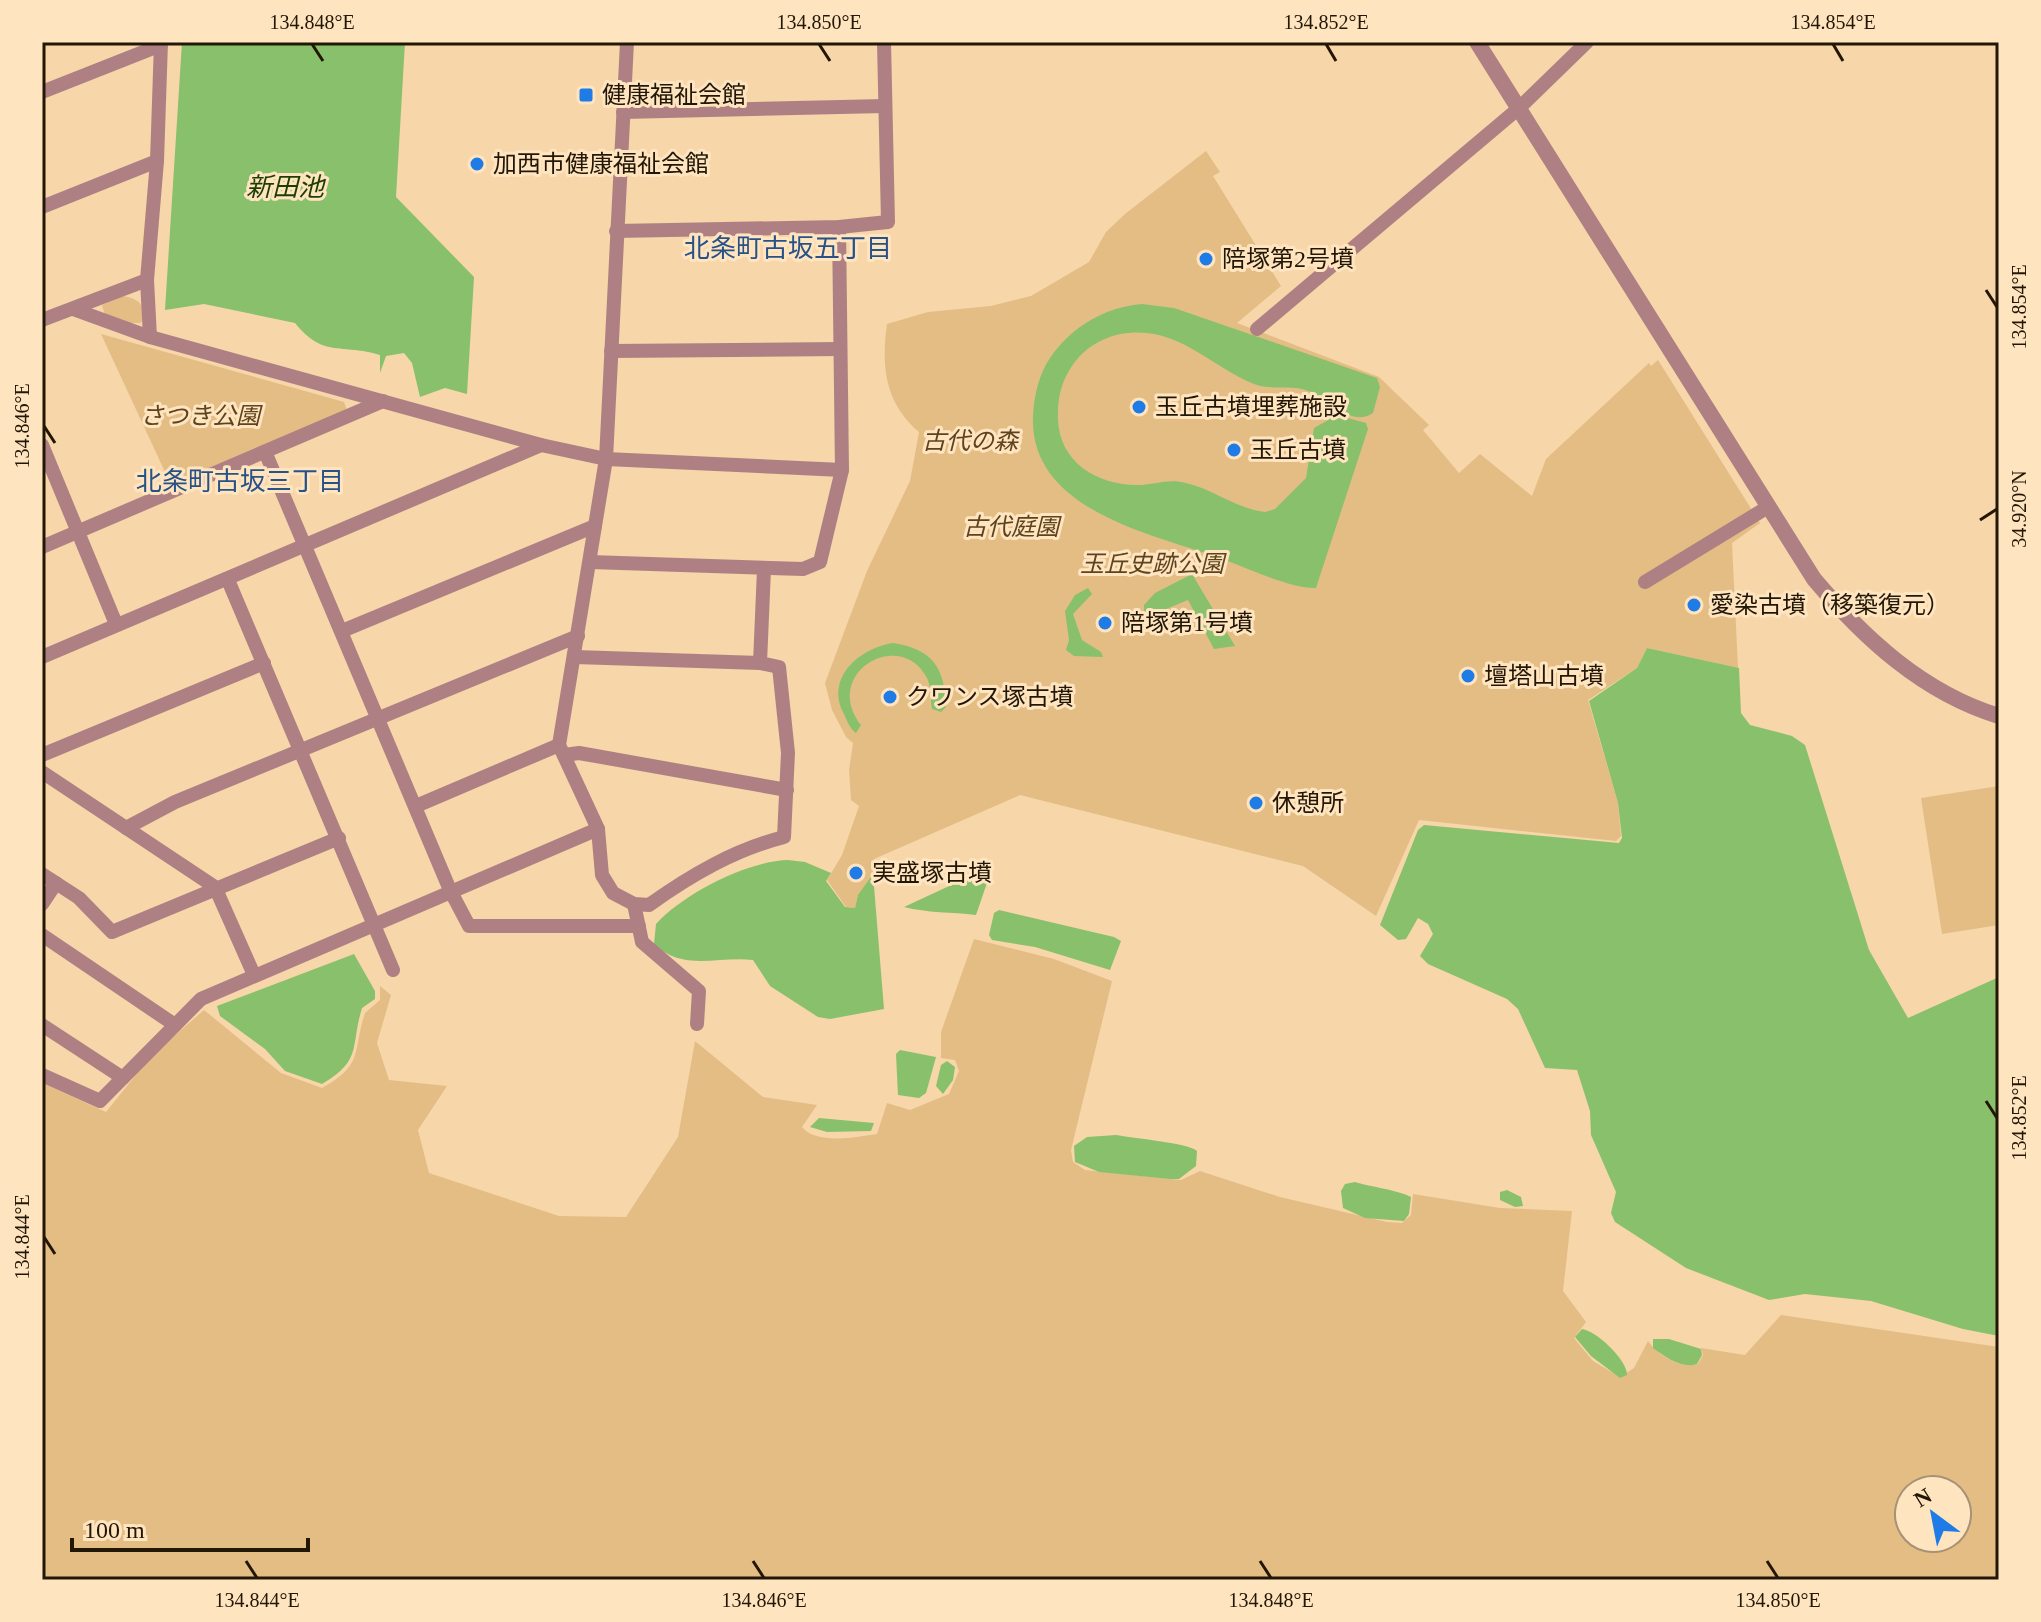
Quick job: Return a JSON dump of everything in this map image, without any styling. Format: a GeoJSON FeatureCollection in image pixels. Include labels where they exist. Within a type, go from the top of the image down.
{"type":"FeatureCollection","features":[{"type":"Feature","properties":{"kind":"street"},"geometry":{"type":"LineString","coordinates":[[575,657],[760,663],[779,667],[788,753],[784,837],[747,846],[683,881],[649,905],[634,904],[613,893],[602,875],[598,829],[561,750],[578,636],[590,562],[595,526],[606,459],[627,42]]}},
{"type":"Feature","properties":{"kind":"street"},"geometry":{"type":"LineString","coordinates":[[616,231],[839,227],[888,222],[884,42]]}},
{"type":"Feature","properties":{"kind":"street"},"geometry":{"type":"LineString","coordinates":[[1477,42],[1814,579],[1846,617],[1875,644],[1932,686],[1999,716]]}},
{"type":"Feature","properties":{"kind":"street"},"geometry":{"type":"LineString","coordinates":[[1257,329],[1519,108],[1587,42]]}},
{"type":"Feature","properties":{"kind":"street"},"geometry":{"type":"LineString","coordinates":[[42,92],[161,44],[157,161],[147,280],[150,337]]}},
{"type":"Feature","properties":{"kind":"street"},"geometry":{"type":"LineString","coordinates":[[623,112],[885,106]]}},
{"type":"Feature","properties":{"kind":"street"},"geometry":{"type":"LineString","coordinates":[[42,207],[157,161]]}},
{"type":"Feature","properties":{"kind":"street"},"geometry":{"type":"LineString","coordinates":[[590,562],[803,569],[820,562],[842,470],[839,227]]}},
{"type":"Feature","properties":{"kind":"street"},"geometry":{"type":"LineString","coordinates":[[42,320],[147,280]]}},
{"type":"Feature","properties":{"kind":"street"},"geometry":{"type":"LineString","coordinates":[[73,309],[150,337],[541,445],[606,459],[842,470]]}},
{"type":"Feature","properties":{"kind":"street"},"geometry":{"type":"LineString","coordinates":[[611,351],[840,349]]}},
{"type":"Feature","properties":{"kind":"street"},"geometry":{"type":"LineString","coordinates":[[42,547],[266,454],[383,401]]}},
{"type":"Feature","properties":{"kind":"street"},"geometry":{"type":"LineString","coordinates":[[42,445],[116,624]]}},
{"type":"Feature","properties":{"kind":"street"},"geometry":{"type":"LineString","coordinates":[[42,657],[541,445]]}},
{"type":"Feature","properties":{"kind":"street"},"geometry":{"type":"LineString","coordinates":[[266,454],[450,890],[469,926],[639,926]]}},
{"type":"Feature","properties":{"kind":"street"},"geometry":{"type":"LineString","coordinates":[[1645,582],[1768,507]]}},
{"type":"Feature","properties":{"kind":"street"},"geometry":{"type":"LineString","coordinates":[[342,631],[595,526]]}},
{"type":"Feature","properties":{"kind":"street"},"geometry":{"type":"LineString","coordinates":[[760,663],[764,569]]}},
{"type":"Feature","properties":{"kind":"street"},"geometry":{"type":"LineString","coordinates":[[228,580],[393,970]]}},
{"type":"Feature","properties":{"kind":"street"},"geometry":{"type":"LineString","coordinates":[[126,828],[175,802],[578,636]]}},
{"type":"Feature","properties":{"kind":"street"},"geometry":{"type":"LineString","coordinates":[[42,755],[264,663]]}},
{"type":"Feature","properties":{"kind":"street"},"geometry":{"type":"LineString","coordinates":[[416,806],[561,750],[787,790]]}},
{"type":"Feature","properties":{"kind":"street"},"geometry":{"type":"LineString","coordinates":[[42,772],[215,887],[254,975]]}},
{"type":"Feature","properties":{"kind":"street"},"geometry":{"type":"LineString","coordinates":[[42,1075],[100,1101],[201,999],[598,829]]}},
{"type":"Feature","properties":{"kind":"street"},"geometry":{"type":"LineString","coordinates":[[42,874],[79,898],[112,932],[339,838]]}},
{"type":"Feature","properties":{"kind":"street"},"geometry":{"type":"LineString","coordinates":[[42,904],[56,883]]}},
{"type":"Feature","properties":{"kind":"street"},"geometry":{"type":"LineString","coordinates":[[634,904],[642,942],[699,991],[697,1024]]}},
{"type":"Feature","properties":{"kind":"street"},"geometry":{"type":"LineString","coordinates":[[42,935],[175,1025]]}},
{"type":"Feature","properties":{"kind":"street"},"geometry":{"type":"LineString","coordinates":[[42,1025],[123,1078]]}},
{"type":"Feature","properties":{"kind":"green space","name":"玉丘史跡公園"},"geometry":{"type":"Polygon","coordinates":[[[1206,151],[1220,172],[1213,176],[1281,286],[1237,323],[1379,377],[1429,425],[1423,430],[1459,473],[1480,454],[1532,496],[1546,459],[1649,363],[1651,366],[1658,360],[1760,523],[1732,543],[1738,668],[1647,648],[1637,668],[1588,700],[1618,803],[1621,836],[1616,841],[1419,820],[1376,916],[1303,866],[1020,795],[874,859],[873,873],[863,893],[858,895],[855,908],[846,907],[827,880],[842,855],[859,806],[851,800],[849,770],[853,743],[846,737],[832,710],[825,683],[867,571],[910,481],[919,432],[899,409],[888,383],[885,355],[887,324],[928,312],[991,306],[1031,296],[1089,262],[1106,232],[1206,151]]]}},
{"type":"Feature","properties":{"kind":"green space"},"geometry":{"type":"Polygon","coordinates":[[[121,296],[141,305],[145,313],[141,323],[127,323],[105,315],[102,305],[121,296]]]}},
{"type":"Feature","properties":{"kind":"green space","name":"さつき公園"},"geometry":{"type":"Polygon","coordinates":[[[101,334],[344,402],[348,413],[172,487],[101,334]]]}},
{"type":"Feature","properties":{"kind":"green space"},"geometry":{"type":"Polygon","coordinates":[[[1999,786],[1999,925],[1942,934],[1921,798],[1999,786]]]}},
{"type":"Feature","properties":{"kind":"green space"},"geometry":{"type":"Polygon","coordinates":[[[974,939],[1054,959],[1112,981],[1071,1150],[1073,1162],[1085,1170],[1181,1180],[1200,1171],[1280,1197],[1387,1222],[1402,1223],[1411,1215],[1413,1194],[1500,1208],[1572,1211],[1563,1291],[1586,1322],[1574,1338],[1593,1361],[1620,1377],[1634,1368],[1648,1341],[1663,1356],[1677,1363],[1698,1364],[1703,1355],[1701,1348],[1745,1355],[1781,1315],[1999,1347],[1999,1580],[42,1580],[42,1083],[106,1112],[151,1056],[204,1010],[281,1073],[322,1088],[351,1064],[365,1013],[380,1000],[380,986],[391,995],[377,1043],[389,1080],[447,1086],[418,1130],[429,1173],[559,1216],[626,1217],[678,1137],[695,1041],[763,1097],[817,1105],[802,1127],[808,1133],[827,1138],[877,1134],[887,1103],[910,1110],[949,1094],[959,1071],[955,1060],[941,1058],[941,1032],[974,939]]]}},
{"type":"Feature","properties":{"kind":"water","name":"新田池"},"geometry":{"type":"Polygon","coordinates":[[[182,42],[405,42],[396,197],[474,277],[467,394],[445,388],[420,397],[412,363],[404,353],[386,356],[380,373],[380,355],[325,346],[315,342],[295,323],[204,304],[165,310],[182,42]]]}},
{"type":"Feature","properties":{"kind":"water"},"geometry":{"type":"Polygon","coordinates":[[[1142,304],[1174,308],[1377,378],[1380,387],[1373,413],[1356,417],[1308,391],[1254,384],[1175,340],[1141,332],[1115,335],[1093,345],[1073,364],[1062,386],[1058,410],[1060,434],[1073,459],[1083,468],[1108,481],[1122,484],[1186,483],[1265,512],[1275,509],[1306,478],[1314,428],[1337,415],[1366,423],[1368,429],[1316,588],[1280,581],[1127,526],[1071,495],[1050,474],[1037,448],[1033,416],[1038,386],[1046,364],[1068,337],[1090,320],[1115,309],[1142,304]]]}},
{"type":"Feature","properties":{"kind":"water"},"geometry":{"type":"Polygon","coordinates":[[[1192,574],[1235,646],[1214,649],[1188,600],[1147,617],[1144,612],[1144,605],[1155,593],[1192,574]]]}},
{"type":"Feature","properties":{"kind":"water"},"geometry":{"type":"Polygon","coordinates":[[[1088,588],[1092,594],[1073,614],[1082,640],[1101,652],[1103,657],[1074,656],[1066,650],[1069,640],[1065,611],[1075,595],[1088,588]]]}},
{"type":"Feature","properties":{"kind":"water"},"geometry":{"type":"Polygon","coordinates":[[[893,643],[918,650],[934,662],[943,681],[946,707],[941,712],[932,709],[929,682],[915,663],[900,656],[884,656],[869,662],[857,673],[851,688],[851,706],[861,725],[856,733],[848,724],[839,699],[843,676],[858,658],[893,643]]]}},
{"type":"Feature","properties":{"kind":"water"},"geometry":{"type":"Polygon","coordinates":[[[1647,648],[1739,668],[1741,713],[1750,725],[1792,736],[1805,745],[1869,950],[1908,1018],[1999,977],[1999,1336],[1963,1329],[1871,1301],[1805,1294],[1769,1300],[1686,1268],[1615,1222],[1611,1213],[1616,1192],[1591,1135],[1590,1111],[1577,1070],[1545,1068],[1518,1009],[1507,999],[1428,964],[1420,956],[1433,934],[1428,924],[1418,918],[1406,939],[1398,940],[1380,925],[1418,830],[1424,825],[1619,843],[1622,838],[1618,803],[1589,701],[1637,668],[1647,648]]]}},
{"type":"Feature","properties":{"kind":"water"},"geometry":{"type":"Polygon","coordinates":[[[788,860],[805,862],[831,873],[826,881],[845,907],[855,908],[858,895],[873,874],[884,1009],[830,1019],[818,1017],[770,986],[753,960],[689,960],[665,953],[654,944],[656,924],[700,890],[754,866],[788,860]]]}},
{"type":"Feature","properties":{"kind":"water"},"geometry":{"type":"Polygon","coordinates":[[[988,868],[989,877],[976,915],[904,907],[988,868]]]}},
{"type":"Feature","properties":{"kind":"water"},"geometry":{"type":"Polygon","coordinates":[[[999,910],[1114,937],[1121,941],[1110,970],[1035,947],[992,940],[989,935],[994,913],[999,910]]]}},
{"type":"Feature","properties":{"kind":"water"},"geometry":{"type":"Polygon","coordinates":[[[354,954],[375,991],[375,999],[362,1008],[350,1060],[322,1084],[285,1071],[265,1049],[220,1016],[217,1006],[354,954]]]}},
{"type":"Feature","properties":{"kind":"water"},"geometry":{"type":"Polygon","coordinates":[[[900,1050],[936,1057],[926,1093],[919,1098],[898,1095],[896,1054],[900,1050]]]}},
{"type":"Feature","properties":{"kind":"water"},"geometry":{"type":"Polygon","coordinates":[[[947,1061],[955,1067],[953,1080],[943,1094],[936,1086],[941,1065],[947,1061]]]}},
{"type":"Feature","properties":{"kind":"water"},"geometry":{"type":"Polygon","coordinates":[[[819,1118],[874,1123],[871,1131],[827,1132],[810,1127],[819,1118]]]}},
{"type":"Feature","properties":{"kind":"water"},"geometry":{"type":"Polygon","coordinates":[[[1116,1135],[1192,1148],[1197,1151],[1196,1166],[1179,1179],[1170,1179],[1099,1172],[1075,1162],[1074,1146],[1087,1137],[1116,1135]]]}},
{"type":"Feature","properties":{"kind":"water"},"geometry":{"type":"Polygon","coordinates":[[[1355,1182],[1411,1197],[1409,1214],[1404,1221],[1365,1218],[1343,1208],[1341,1191],[1345,1184],[1355,1182]]]}},
{"type":"Feature","properties":{"kind":"water"},"geometry":{"type":"Polygon","coordinates":[[[1507,1190],[1521,1197],[1523,1206],[1515,1207],[1500,1200],[1500,1192],[1507,1190]]]}},
{"type":"Feature","properties":{"kind":"water"},"geometry":{"type":"Polygon","coordinates":[[[1582,1329],[1610,1347],[1622,1362],[1627,1375],[1620,1378],[1591,1356],[1575,1337],[1582,1329]]]}},
{"type":"Feature","properties":{"kind":"water"},"geometry":{"type":"Polygon","coordinates":[[[1653,1339],[1669,1339],[1701,1349],[1702,1355],[1697,1364],[1680,1364],[1653,1348],[1653,1339]]]}},
{"type":"Feature","properties":{"kind":"place","name":"健康福祉会館"},"geometry":{"type":"Point","coordinates":[586,95]}},
{"type":"Feature","properties":{"kind":"place","name":"加西市健康福祉会館"},"geometry":{"type":"Point","coordinates":[477,164]}},
{"type":"Feature","properties":{"kind":"place","name":"陪塚第2号墳"},"geometry":{"type":"Point","coordinates":[1206,259]}},
{"type":"Feature","properties":{"kind":"place","name":"玉丘古墳埋葬施設"},"geometry":{"type":"Point","coordinates":[1139,407]}},
{"type":"Feature","properties":{"kind":"place","name":"玉丘古墳"},"geometry":{"type":"Point","coordinates":[1234,450]}},
{"type":"Feature","properties":{"kind":"place","name":"愛染古墳（移築復元）"},"geometry":{"type":"Point","coordinates":[1694,605]}},
{"type":"Feature","properties":{"kind":"place","name":"陪塚第1号墳"},"geometry":{"type":"Point","coordinates":[1105,623]}},
{"type":"Feature","properties":{"kind":"place","name":"壇塔山古墳"},"geometry":{"type":"Point","coordinates":[1468,676]}},
{"type":"Feature","properties":{"kind":"place","name":"クワンス塚古墳"},"geometry":{"type":"Point","coordinates":[890,697]}},
{"type":"Feature","properties":{"kind":"place","name":"休憩所"},"geometry":{"type":"Point","coordinates":[1256,803]}},
{"type":"Feature","properties":{"kind":"place","name":"実盛塚古墳"},"geometry":{"type":"Point","coordinates":[856,873]}},
{"type":"Feature","properties":{"kind":"district","name":"北条町古坂五丁目"},"geometry":{"type":"Point","coordinates":[788,248]}},
{"type":"Feature","properties":{"kind":"district","name":"北条町古坂三丁目"},"geometry":{"type":"Point","coordinates":[240,481]}},
{"type":"Feature","properties":{"kind":"park label","name":"古代の森"},"geometry":{"type":"Point","coordinates":[970,441]}},
{"type":"Feature","properties":{"kind":"park label","name":"古代庭園"},"geometry":{"type":"Point","coordinates":[1011,527]}}]}
